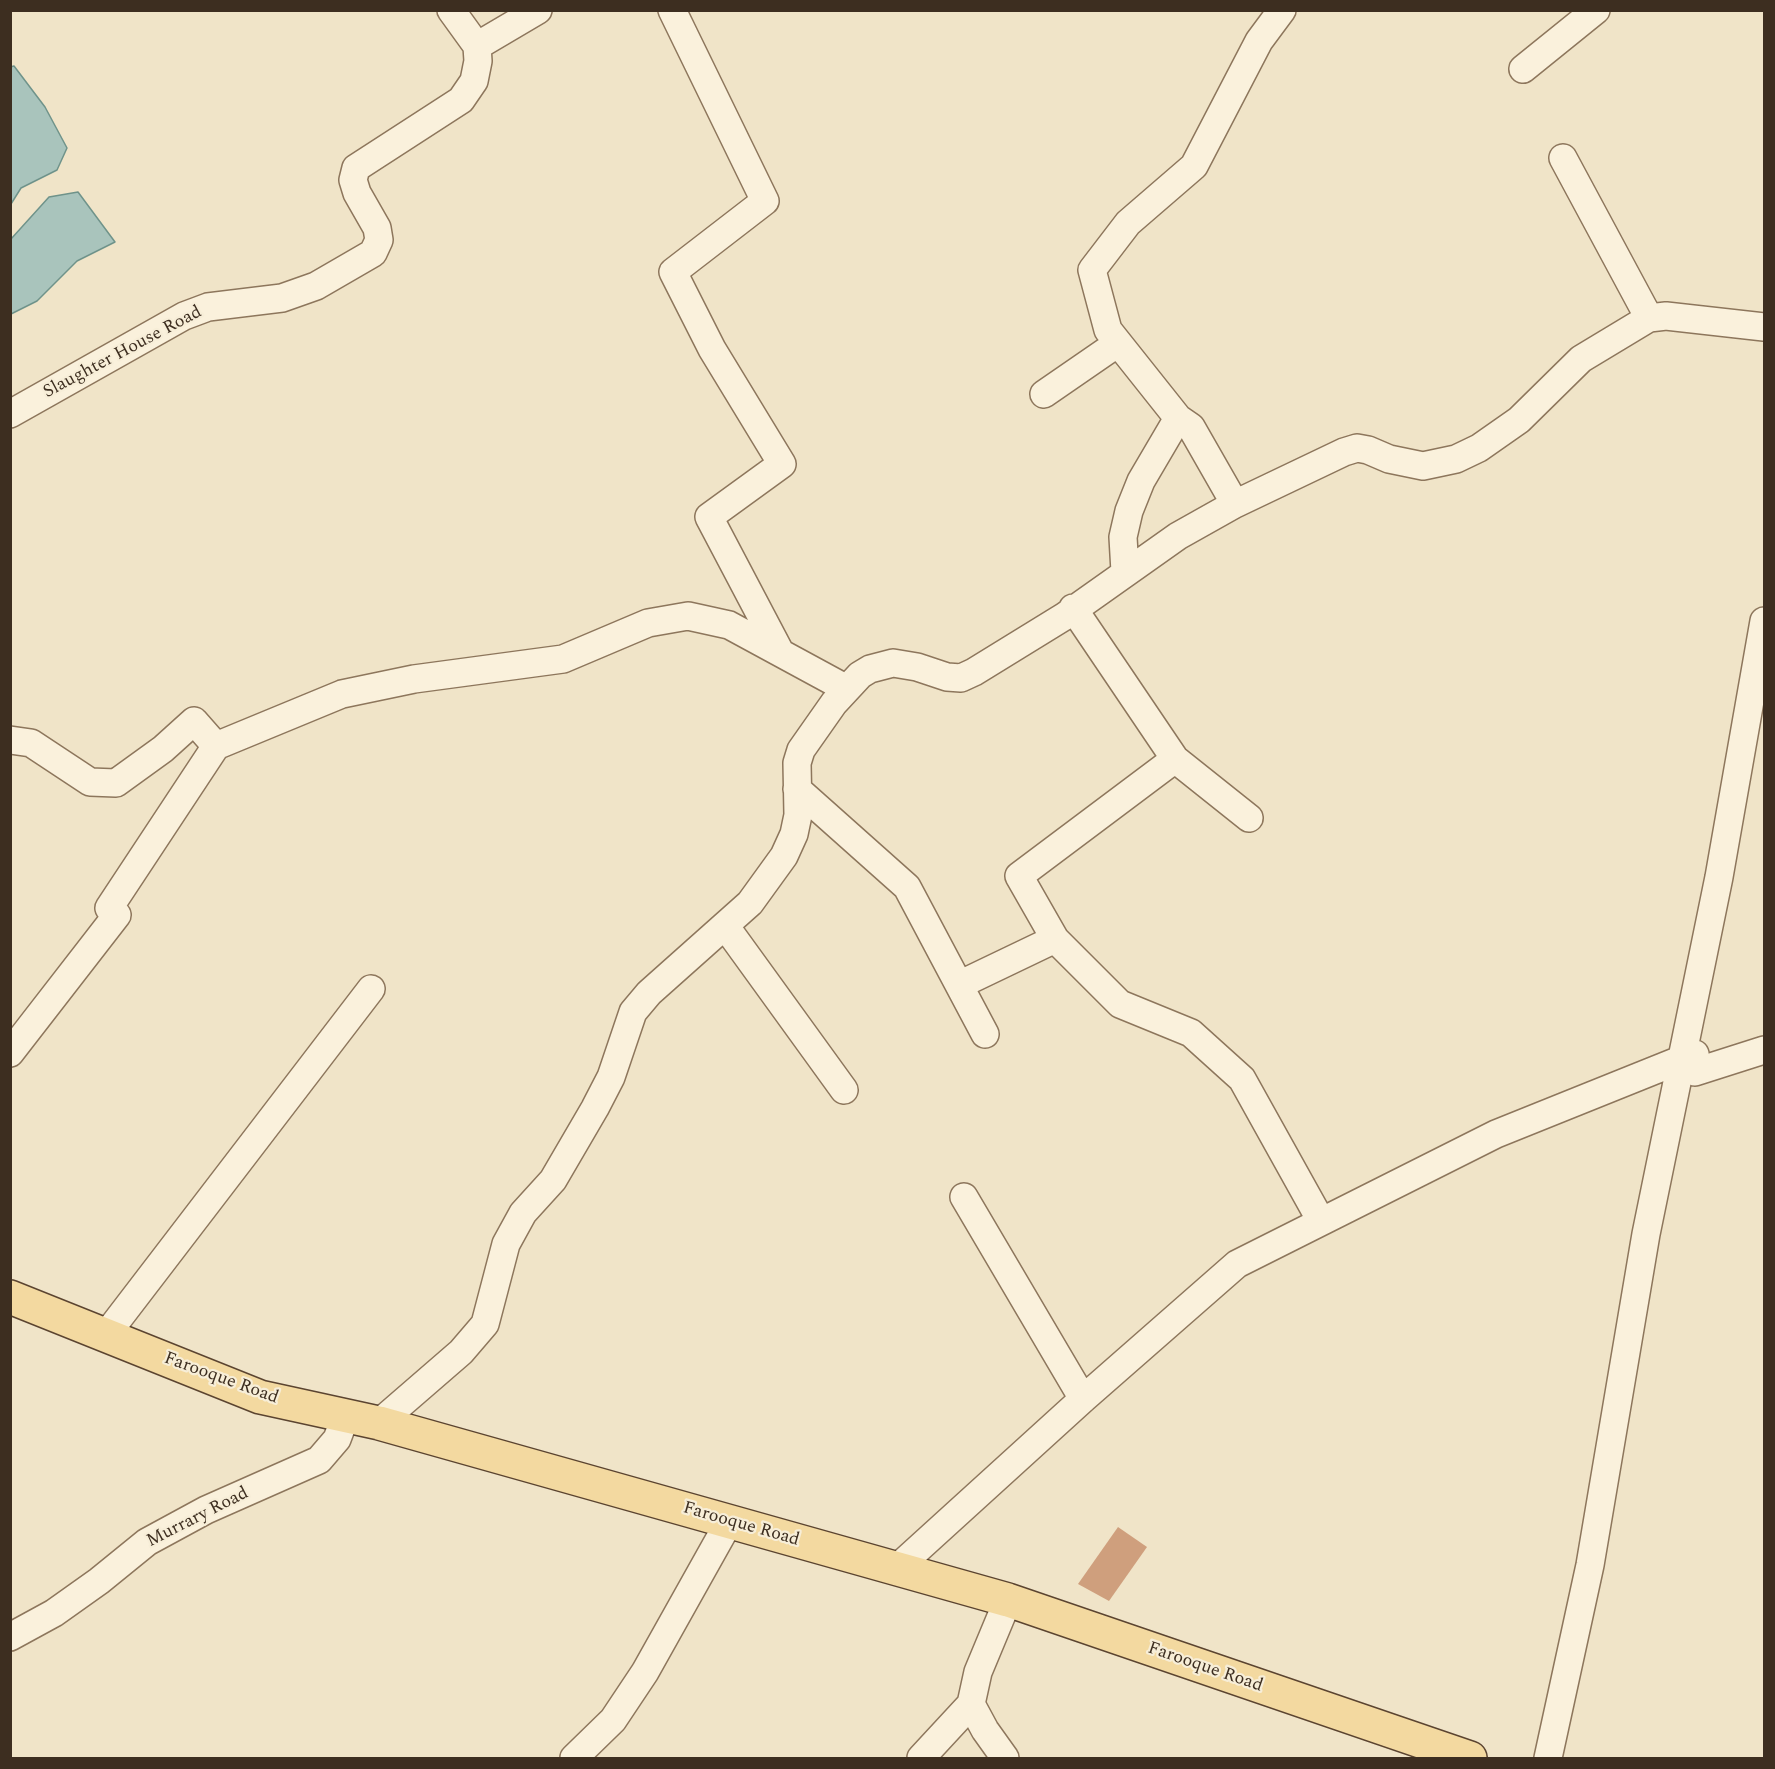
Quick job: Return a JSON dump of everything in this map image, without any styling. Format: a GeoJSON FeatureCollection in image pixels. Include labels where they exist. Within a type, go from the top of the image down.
{"type":"FeatureCollection","features":[{"type":"Feature","properties":{"kind":"main road","name":"Farooque Road"},"geometry":{"type":"LineString","coordinates":[[10,1297],[260,1397],[379,1423],[1008,1600],[1470,1758]]}},
{"type":"Feature","properties":{"kind":"street"},"geometry":{"type":"LineString","coordinates":[[451,10],[477,46],[538,10]]}},
{"type":"Feature","properties":{"kind":"street"},"geometry":{"type":"LineString","coordinates":[[672,10],[765,201],[673,272],[712,349],[782,464],[709,517],[780,650]]}},
{"type":"Feature","properties":{"kind":"street"},"geometry":{"type":"LineString","coordinates":[[1235,504],[1191,427],[1178,418],[1108,330],[1092,270],[1128,223],[1194,166],[1258,41],[1282,10]]}},
{"type":"Feature","properties":{"kind":"street"},"geometry":{"type":"LineString","coordinates":[[1523,69],[1596,10]]}},
{"type":"Feature","properties":{"kind":"street","name":"Slaughter House Road"},"geometry":{"type":"LineString","coordinates":[[10,414],[184,316],[208,307],[282,298],[316,286],[373,253],[378,240],[377,228],[357,193],[353,180],[356,168],[461,100],[474,81],[478,61],[477,46]]}},
{"type":"Feature","properties":{"kind":"street"},"geometry":{"type":"LineString","coordinates":[[1563,158],[1649,318]]}},
{"type":"Feature","properties":{"kind":"street"},"geometry":{"type":"LineString","coordinates":[[379,1423],[461,1352],[481,1330],[492,1305],[506,1244],[523,1213],[553,1180],[595,1108],[611,1077],[638,1004],[750,903],[784,856],[794,834],[798,815],[797,763],[801,750],[847,689],[870,669],[893,663],[917,667],[947,677],[961,678],[989,664],[1178,536],[1301,471],[1357,448],[1423,466],[1456,459],[1479,448],[1519,420],[1581,359],[1649,318],[1666,316],[1764,327]]}},
{"type":"Feature","properties":{"kind":"street"},"geometry":{"type":"LineString","coordinates":[[1044,394],[1118,343]]}},
{"type":"Feature","properties":{"kind":"street"},"geometry":{"type":"LineString","coordinates":[[1125,572],[1123,537],[1129,511],[1141,481],[1178,418]]}},
{"type":"Feature","properties":{"kind":"street"},"geometry":{"type":"LineString","coordinates":[[1073,608],[1175,759],[1249,818]]}},
{"type":"Feature","properties":{"kind":"street"},"geometry":{"type":"LineString","coordinates":[[10,1053],[113,911],[216,746],[342,694],[414,679],[563,659],[648,623],[688,616],[729,625],[780,650],[847,689]]}},
{"type":"Feature","properties":{"kind":"street"},"geometry":{"type":"LineString","coordinates":[[1548,1758],[1590,1565],[1646,1234],[1692,1061],[1719,877],[1764,621]]}},
{"type":"Feature","properties":{"kind":"street"},"geometry":{"type":"LineString","coordinates":[[1566,1758],[1618,1507],[1646,1299],[1764,694]]}},
{"type":"Feature","properties":{"kind":"street"},"geometry":{"type":"LineString","coordinates":[[10,740],[31,743],[90,782],[116,783],[164,749],[194,721],[216,746]]}},
{"type":"Feature","properties":{"kind":"street"},"geometry":{"type":"LineString","coordinates":[[1175,759],[1019,876],[1055,939],[1120,1004],[1191,1033],[1242,1079],[1321,1221]]}},
{"type":"Feature","properties":{"kind":"street"},"geometry":{"type":"LineString","coordinates":[[797,789],[907,887],[985,1034]]}},
{"type":"Feature","properties":{"kind":"street"},"geometry":{"type":"LineString","coordinates":[[726,927],[844,1090]]}},
{"type":"Feature","properties":{"kind":"street"},"geometry":{"type":"LineString","coordinates":[[959,985],[1055,939]]}},
{"type":"Feature","properties":{"kind":"street"},"geometry":{"type":"LineString","coordinates":[[106,1335],[371,989]]}},
{"type":"Feature","properties":{"kind":"street"},"geometry":{"type":"LineString","coordinates":[[896,1569],[1083,1399],[1237,1264],[1496,1134],[1692,1061],[1764,1050]]}},
{"type":"Feature","properties":{"kind":"street"},"geometry":{"type":"LineString","coordinates":[[964,1197],[1083,1399]]}},
{"type":"Feature","properties":{"kind":"street","name":"Murrary Road"},"geometry":{"type":"LineString","coordinates":[[10,1637],[54,1613],[99,1581],[147,1542],[206,1510],[319,1460],[337,1439],[346,1415]]}},
{"type":"Feature","properties":{"kind":"street"},"geometry":{"type":"LineString","coordinates":[[574,1758],[613,1720],[645,1672],[729,1522]]}},
{"type":"Feature","properties":{"kind":"street"},"geometry":{"type":"LineString","coordinates":[[921,1758],[971,1704],[978,1672],[1008,1600]]}},
{"type":"Feature","properties":{"kind":"street"},"geometry":{"type":"LineString","coordinates":[[971,1704],[985,1730],[1005,1758]]}},
{"type":"Feature","properties":{"kind":"water"},"geometry":{"type":"Polygon","coordinates":[[[14,66],[45,107],[67,148],[57,170],[21,188],[11,204],[10,67],[14,66]]]}},
{"type":"Feature","properties":{"kind":"water"},"geometry":{"type":"Polygon","coordinates":[[[78,192],[115,242],[77,261],[37,301],[11,314],[11,239],[49,197],[78,192]]]}},
{"type":"Feature","properties":{"kind":"building"},"geometry":{"type":"Polygon","coordinates":[[[1118,1527],[1147,1547],[1109,1601],[1078,1584],[1118,1527]]]}}]}
